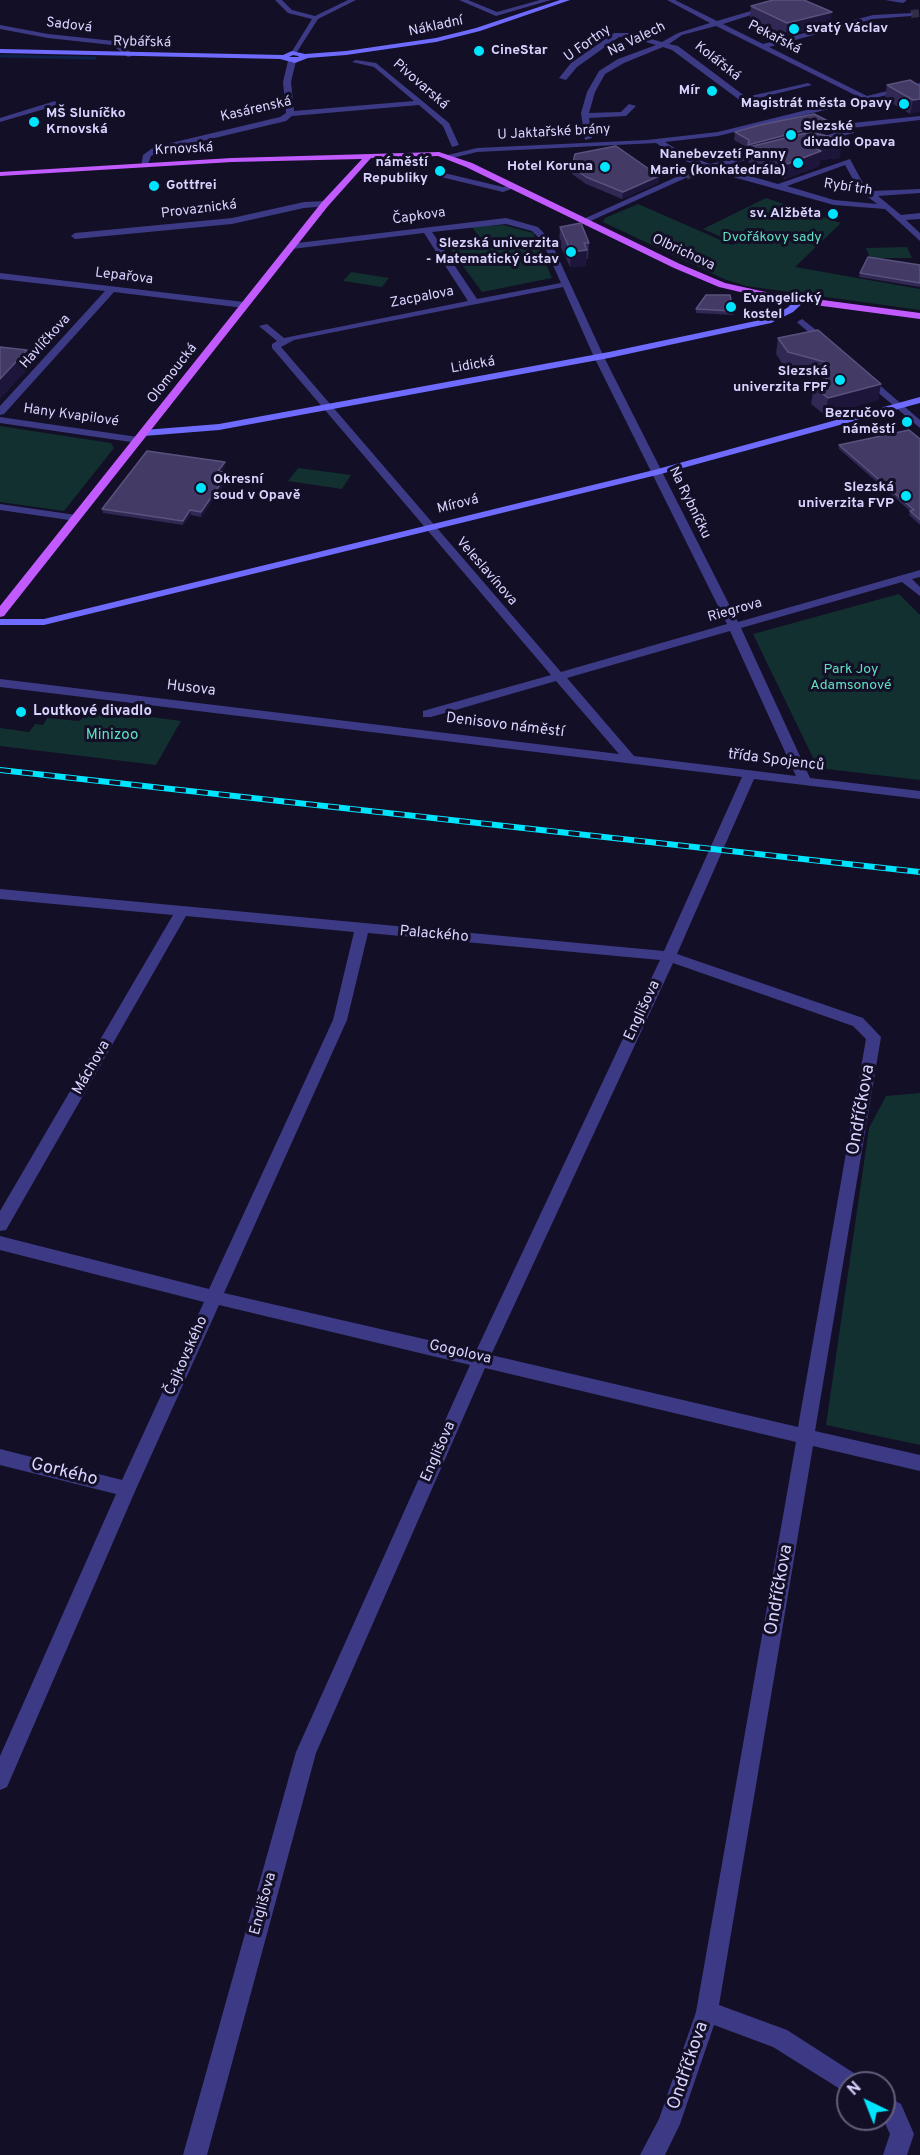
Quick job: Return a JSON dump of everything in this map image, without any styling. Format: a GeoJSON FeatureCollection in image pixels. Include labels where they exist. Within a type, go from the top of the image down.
{"type":"FeatureCollection","features":[{"type":"Feature","properties":{"kind":"main road"},"geometry":{"type":"LineString","coordinates":[[370,155],[428,153],[452,157]]}},
{"type":"Feature","properties":{"kind":"main road","name":"Krnovská"},"geometry":{"type":"LineString","coordinates":[[0,174],[370,155]]}},
{"type":"Feature","properties":{"kind":"main road","name":"Olomoucká"},"geometry":{"type":"LineString","coordinates":[[0,614],[325,204],[370,155]]}},
{"type":"Feature","properties":{"kind":"main road","name":"Olbrichova"},"geometry":{"type":"LineString","coordinates":[[452,157],[710,281],[753,293],[800,301],[920,316]]}},
{"type":"Feature","properties":{"kind":"street"},"geometry":{"type":"LineString","coordinates":[[278,0],[293,14],[316,18]]}},
{"type":"Feature","properties":{"kind":"street"},"geometry":{"type":"LineString","coordinates":[[290,114],[287,82],[293,57],[306,31],[316,18],[353,0]]}},
{"type":"Feature","properties":{"kind":"street"},"geometry":{"type":"LineString","coordinates":[[462,0],[496,14],[548,0]]}},
{"type":"Feature","properties":{"kind":"street","name":"Nákladní"},"geometry":{"type":"LineString","coordinates":[[293,57],[300,60],[304,56],[364,51],[436,40],[478,30],[567,0]]}},
{"type":"Feature","properties":{"kind":"street","name":"Pekařská"},"geometry":{"type":"LineString","coordinates":[[670,0],[871,97]]}},
{"type":"Feature","properties":{"kind":"street","name":"Na Valech"},"geometry":{"type":"LineString","coordinates":[[588,138],[585,116],[591,92],[602,74],[621,61],[664,44],[680,34],[795,0]]}},
{"type":"Feature","properties":{"kind":"street"},"geometry":{"type":"LineString","coordinates":[[888,0],[903,1]]}},
{"type":"Feature","properties":{"kind":"street"},"geometry":{"type":"LineString","coordinates":[[764,46],[867,19],[911,14]]}},
{"type":"Feature","properties":{"kind":"street","name":"Sadová"},"geometry":{"type":"LineString","coordinates":[[0,27],[48,36],[114,43],[131,55]]}},
{"type":"Feature","properties":{"kind":"street","name":"U Fortny"},"geometry":{"type":"LineString","coordinates":[[563,78],[574,65],[617,35],[629,34],[664,44]]}},
{"type":"Feature","properties":{"kind":"street","name":"Kolářská"},"geometry":{"type":"LineString","coordinates":[[664,44],[684,54],[752,105]]}},
{"type":"Feature","properties":{"kind":"street","name":"Rybářská"},"geometry":{"type":"LineString","coordinates":[[0,51],[293,57]]}},
{"type":"Feature","properties":{"kind":"street","name":"Pivovarská"},"geometry":{"type":"LineString","coordinates":[[356,62],[376,65],[446,125],[455,145]]}},
{"type":"Feature","properties":{"kind":"street"},"geometry":{"type":"LineString","coordinates":[[745,99],[808,85]]}},
{"type":"Feature","properties":{"kind":"street"},"geometry":{"type":"LineString","coordinates":[[871,97],[920,85]]}},
{"type":"Feature","properties":{"kind":"street"},"geometry":{"type":"LineString","coordinates":[[835,122],[841,109],[881,99],[871,97]]}},
{"type":"Feature","properties":{"kind":"street","name":"U Jaktařské brány"},"geometry":{"type":"LineString","coordinates":[[452,157],[477,150],[658,141],[741,129],[871,97]]}},
{"type":"Feature","properties":{"kind":"street"},"geometry":{"type":"LineString","coordinates":[[0,120],[55,103]]}},
{"type":"Feature","properties":{"kind":"street","name":"Kasárenská"},"geometry":{"type":"LineString","coordinates":[[144,165],[147,155],[157,149],[283,118],[290,114],[421,103]]}},
{"type":"Feature","properties":{"kind":"street"},"geometry":{"type":"LineString","coordinates":[[585,116],[623,114],[632,106]]}},
{"type":"Feature","properties":{"kind":"street"},"geometry":{"type":"LineString","coordinates":[[835,122],[920,118]]}},
{"type":"Feature","properties":{"kind":"street"},"geometry":{"type":"LineString","coordinates":[[805,142],[851,131],[835,122]]}},
{"type":"Feature","properties":{"kind":"street"},"geometry":{"type":"LineString","coordinates":[[831,136],[847,161]]}},
{"type":"Feature","properties":{"kind":"street","name":"Rybí trh"},"geometry":{"type":"LineString","coordinates":[[658,141],[703,169],[834,202],[887,207]]}},
{"type":"Feature","properties":{"kind":"street"},"geometry":{"type":"LineString","coordinates":[[703,169],[773,151]]}},
{"type":"Feature","properties":{"kind":"street","name":"Rybí trh"},"geometry":{"type":"LineString","coordinates":[[778,187],[847,161],[869,194],[887,207]]}},
{"type":"Feature","properties":{"kind":"street"},"geometry":{"type":"LineString","coordinates":[[465,180],[482,172]]}},
{"type":"Feature","properties":{"kind":"street"},"geometry":{"type":"LineString","coordinates":[[440,174],[503,190],[513,187]]}},
{"type":"Feature","properties":{"kind":"street"},"geometry":{"type":"LineString","coordinates":[[583,221],[686,176]]}},
{"type":"Feature","properties":{"kind":"street"},"geometry":{"type":"LineString","coordinates":[[869,194],[920,191]]}},
{"type":"Feature","properties":{"kind":"street","name":"Provaznická"},"geometry":{"type":"LineString","coordinates":[[75,236],[232,221],[304,205],[325,204]]}},
{"type":"Feature","properties":{"kind":"street"},"geometry":{"type":"LineString","coordinates":[[887,207],[920,238]]}},
{"type":"Feature","properties":{"kind":"street"},"geometry":{"type":"LineString","coordinates":[[899,218],[920,216]]}},
{"type":"Feature","properties":{"kind":"street","name":"Čapkova"},"geometry":{"type":"LineString","coordinates":[[292,246],[506,221],[535,229],[546,240]]}},
{"type":"Feature","properties":{"kind":"street"},"geometry":{"type":"LineString","coordinates":[[426,230],[474,302]]}},
{"type":"Feature","properties":{"kind":"street","name":"Na Rybníčku"},"geometry":{"type":"LineString","coordinates":[[546,240],[599,357],[734,626],[805,781]]}},
{"type":"Feature","properties":{"kind":"street","name":"Lepařova"},"geometry":{"type":"LineString","coordinates":[[0,276],[244,305]]}},
{"type":"Feature","properties":{"kind":"street","name":"Zacpalova"},"geometry":{"type":"LineString","coordinates":[[281,340],[567,284]]}},
{"type":"Feature","properties":{"kind":"street","name":"Havlíčkova"},"geometry":{"type":"LineString","coordinates":[[0,412],[111,289]]}},
{"type":"Feature","properties":{"kind":"street","name":"Lidická"},"geometry":{"type":"LineString","coordinates":[[141,436],[219,427],[599,357],[768,321],[790,310],[800,301]]}},
{"type":"Feature","properties":{"kind":"street"},"geometry":{"type":"LineString","coordinates":[[802,322],[836,352]]}},
{"type":"Feature","properties":{"kind":"street"},"geometry":{"type":"LineString","coordinates":[[264,326],[281,340]]}},
{"type":"Feature","properties":{"kind":"street","name":"Veleslavínova"},"geometry":{"type":"LineString","coordinates":[[281,340],[275,348],[628,758]]}},
{"type":"Feature","properties":{"kind":"street"},"geometry":{"type":"LineString","coordinates":[[854,367],[920,425]]}},
{"type":"Feature","properties":{"kind":"street","name":"Mírová"},"geometry":{"type":"LineString","coordinates":[[0,622],[23,624],[44,621],[657,471],[920,400]]}},
{"type":"Feature","properties":{"kind":"street","name":"Hany Kvapilové"},"geometry":{"type":"LineString","coordinates":[[0,420],[141,436]]}},
{"type":"Feature","properties":{"kind":"street"},"geometry":{"type":"LineString","coordinates":[[0,507],[76,518]]}},
{"type":"Feature","properties":{"kind":"street","name":"Riegrova"},"geometry":{"type":"LineString","coordinates":[[427,714],[558,679],[920,573]]}},
{"type":"Feature","properties":{"kind":"street"},"geometry":{"type":"LineString","coordinates":[[905,578],[920,593]]}},
{"type":"Feature","properties":{"kind":"street","name":"Husova"},"geometry":{"type":"LineString","coordinates":[[0,683],[378,728]]}},
{"type":"Feature","properties":{"kind":"street","name":"Denisovo náměstí"},"geometry":{"type":"LineString","coordinates":[[378,728],[628,758]]}},
{"type":"Feature","properties":{"kind":"street","name":"třída Spojenců"},"geometry":{"type":"LineString","coordinates":[[628,758],[920,795]]}},
{"type":"Feature","properties":{"kind":"street","name":"Englišova"},"geometry":{"type":"LineString","coordinates":[[195,2155],[306,1752],[480,1358],[669,956],[750,774]]}},
{"type":"Feature","properties":{"kind":"street","name":"Palackého"},"geometry":{"type":"LineString","coordinates":[[0,894],[669,956],[858,1022]]}},
{"type":"Feature","properties":{"kind":"street","name":"Máchova"},"geometry":{"type":"LineString","coordinates":[[0,1225],[183,910]]}},
{"type":"Feature","properties":{"kind":"street","name":"Čajkovského"},"geometry":{"type":"LineString","coordinates":[[0,1780],[127,1489],[340,1020],[362,928]]}},
{"type":"Feature","properties":{"kind":"street","name":"Ondříčkova"},"geometry":{"type":"LineString","coordinates":[[652,2155],[669,2124],[707,2012],[874,1037],[858,1022]]}},
{"type":"Feature","properties":{"kind":"street","name":"Gogolova"},"geometry":{"type":"LineString","coordinates":[[0,1243],[213,1297],[920,1462]]}},
{"type":"Feature","properties":{"kind":"street","name":"Gorkého"},"geometry":{"type":"LineString","coordinates":[[0,1457],[127,1489]]}},
{"type":"Feature","properties":{"kind":"street"},"geometry":{"type":"LineString","coordinates":[[707,2012],[779,2038],[836,2075]]}},
{"type":"Feature","properties":{"kind":"street"},"geometry":{"type":"LineString","coordinates":[[895,2155],[903,2134],[896,2119]]}},
{"type":"Feature","properties":{"kind":"green space","name":"Dvořákovy sady"},"geometry":{"type":"Polygon","coordinates":[[[766,198],[841,223],[795,267],[920,289],[920,310],[746,286],[724,279],[603,222],[605,218],[638,204],[732,245],[735,243],[703,229],[766,198]]]}},
{"type":"Feature","properties":{"kind":"green space"},"geometry":{"type":"Polygon","coordinates":[[[504,225],[533,233],[552,278],[482,292],[449,247],[483,242],[472,227],[504,225]]]}},
{"type":"Feature","properties":{"kind":"green space"},"geometry":{"type":"Polygon","coordinates":[[[907,247],[912,258],[870,258],[866,248],[907,247]]]}},
{"type":"Feature","properties":{"kind":"green space"},"geometry":{"type":"Polygon","coordinates":[[[351,272],[389,278],[382,287],[343,281],[351,272]]]}},
{"type":"Feature","properties":{"kind":"green space"},"geometry":{"type":"Polygon","coordinates":[[[0,426],[111,443],[114,448],[64,511],[0,502],[0,426]]]}},
{"type":"Feature","properties":{"kind":"green space"},"geometry":{"type":"Polygon","coordinates":[[[298,468],[351,475],[342,489],[288,481],[298,468]]]}},
{"type":"Feature","properties":{"kind":"green space","name":"Park Joy Adamsonové"},"geometry":{"type":"Polygon","coordinates":[[[899,594],[920,615],[920,780],[818,768],[753,634],[899,594]]]}},
{"type":"Feature","properties":{"kind":"green space","name":"Minizoo"},"geometry":{"type":"Polygon","coordinates":[[[91,709],[181,721],[156,765],[0,746],[0,728],[29,732],[35,724],[43,725],[47,718],[79,721],[91,709]]]}},
{"type":"Feature","properties":{"kind":"green space"},"geometry":{"type":"Polygon","coordinates":[[[920,1093],[920,1445],[826,1425],[869,1128],[886,1096],[920,1093]]]}},
{"type":"Feature","properties":{"kind":"building"},"geometry":{"type":"Polygon","coordinates":[[[773,0],[804,0],[832,12],[787,23],[751,6],[773,0]]]}},
{"type":"Feature","properties":{"kind":"building"},"geometry":{"type":"Polygon","coordinates":[[[910,80],[920,86],[920,99],[913,100],[887,85],[910,80]]]}},
{"type":"Feature","properties":{"kind":"building"},"geometry":{"type":"Polygon","coordinates":[[[814,114],[832,123],[748,145],[749,140],[735,132],[760,125],[814,114]]]}},
{"type":"Feature","properties":{"kind":"building"},"geometry":{"type":"Polygon","coordinates":[[[810,132],[841,139],[842,143],[811,146],[821,151],[787,164],[749,147],[810,132]]]}},
{"type":"Feature","properties":{"kind":"building"},"geometry":{"type":"Polygon","coordinates":[[[616,146],[659,176],[623,192],[586,177],[572,167],[575,154],[616,146]]]}},
{"type":"Feature","properties":{"kind":"building"},"geometry":{"type":"Polygon","coordinates":[[[581,223],[589,243],[584,243],[587,250],[571,252],[560,227],[581,223]]]}},
{"type":"Feature","properties":{"kind":"building"},"geometry":{"type":"Polygon","coordinates":[[[868,257],[920,265],[920,283],[860,273],[868,257]]]}},
{"type":"Feature","properties":{"kind":"building"},"geometry":{"type":"Polygon","coordinates":[[[706,295],[730,295],[733,311],[696,309],[706,295]]]}},
{"type":"Feature","properties":{"kind":"building"},"geometry":{"type":"Polygon","coordinates":[[[818,330],[881,384],[828,398],[814,387],[827,384],[825,362],[788,352],[778,338],[818,330]]]}},
{"type":"Feature","properties":{"kind":"building"},"geometry":{"type":"Polygon","coordinates":[[[0,347],[27,350],[0,379],[0,347]]]}},
{"type":"Feature","properties":{"kind":"building"},"geometry":{"type":"Polygon","coordinates":[[[909,430],[920,439],[920,520],[910,511],[914,510],[839,445],[909,430]]]}},
{"type":"Feature","properties":{"kind":"building","name":"Okresní soud v Opavě"},"geometry":{"type":"Polygon","coordinates":[[[147,451],[225,462],[218,471],[228,473],[201,512],[190,510],[183,521],[102,509],[147,451]]]}},
{"type":"Feature","properties":{"kind":"waterway"},"geometry":{"type":"LineString","coordinates":[[0,56],[95,58]]}},
{"type":"Feature","properties":{"kind":"tunnel"},"geometry":{"type":"LineString","coordinates":[[911,14],[920,13]]}},
{"type":"Feature","properties":{"kind":"tunnel"},"geometry":{"type":"LineString","coordinates":[[686,176],[698,171]]}},
{"type":"Feature","properties":{"kind":"railway"},"geometry":{"type":"LineString","coordinates":[[0,770],[920,872]]}},
{"type":"Feature","properties":{"kind":"place","name":"svatý Václav"},"geometry":{"type":"Point","coordinates":[794,29]}},
{"type":"Feature","properties":{"kind":"place","name":"CineStar"},"geometry":{"type":"Point","coordinates":[479,51]}},
{"type":"Feature","properties":{"kind":"place","name":"Mír"},"geometry":{"type":"Point","coordinates":[712,91]}},
{"type":"Feature","properties":{"kind":"place","name":"Magistrát města Opavy"},"geometry":{"type":"Point","coordinates":[904,104]}},
{"type":"Feature","properties":{"kind":"place","name":"MŠ Sluníčko Krnovská"},"geometry":{"type":"Point","coordinates":[34,122]}},
{"type":"Feature","properties":{"kind":"place","name":"Slezské divadlo Opava"},"geometry":{"type":"Point","coordinates":[791,135]}},
{"type":"Feature","properties":{"kind":"place","name":"Nanebevzetí Panny Marie (konkatedrála)"},"geometry":{"type":"Point","coordinates":[798,163]}},
{"type":"Feature","properties":{"kind":"place","name":"Hotel Koruna"},"geometry":{"type":"Point","coordinates":[605,167]}},
{"type":"Feature","properties":{"kind":"place","name":"náměstí Republiky"},"geometry":{"type":"Point","coordinates":[440,171]}},
{"type":"Feature","properties":{"kind":"place","name":"Gottfrei"},"geometry":{"type":"Point","coordinates":[154,186]}},
{"type":"Feature","properties":{"kind":"place","name":"sv. Alžběta"},"geometry":{"type":"Point","coordinates":[833,214]}},
{"type":"Feature","properties":{"kind":"place","name":"Slezská univerzita - Matematický ústav"},"geometry":{"type":"Point","coordinates":[571,252]}},
{"type":"Feature","properties":{"kind":"place","name":"Evangelický kostel"},"geometry":{"type":"Point","coordinates":[731,307]}},
{"type":"Feature","properties":{"kind":"place","name":"Slezská univerzita FPF"},"geometry":{"type":"Point","coordinates":[840,380]}},
{"type":"Feature","properties":{"kind":"place","name":"Bezručovo náměstí"},"geometry":{"type":"Point","coordinates":[907,422]}},
{"type":"Feature","properties":{"kind":"place","name":"Okresní soud v Opavě"},"geometry":{"type":"Point","coordinates":[201,488]}},
{"type":"Feature","properties":{"kind":"place","name":"Slezská univerzita FVP"},"geometry":{"type":"Point","coordinates":[906,496]}},
{"type":"Feature","properties":{"kind":"place","name":"Loutkové divadlo"},"geometry":{"type":"Point","coordinates":[21,712]}}]}
